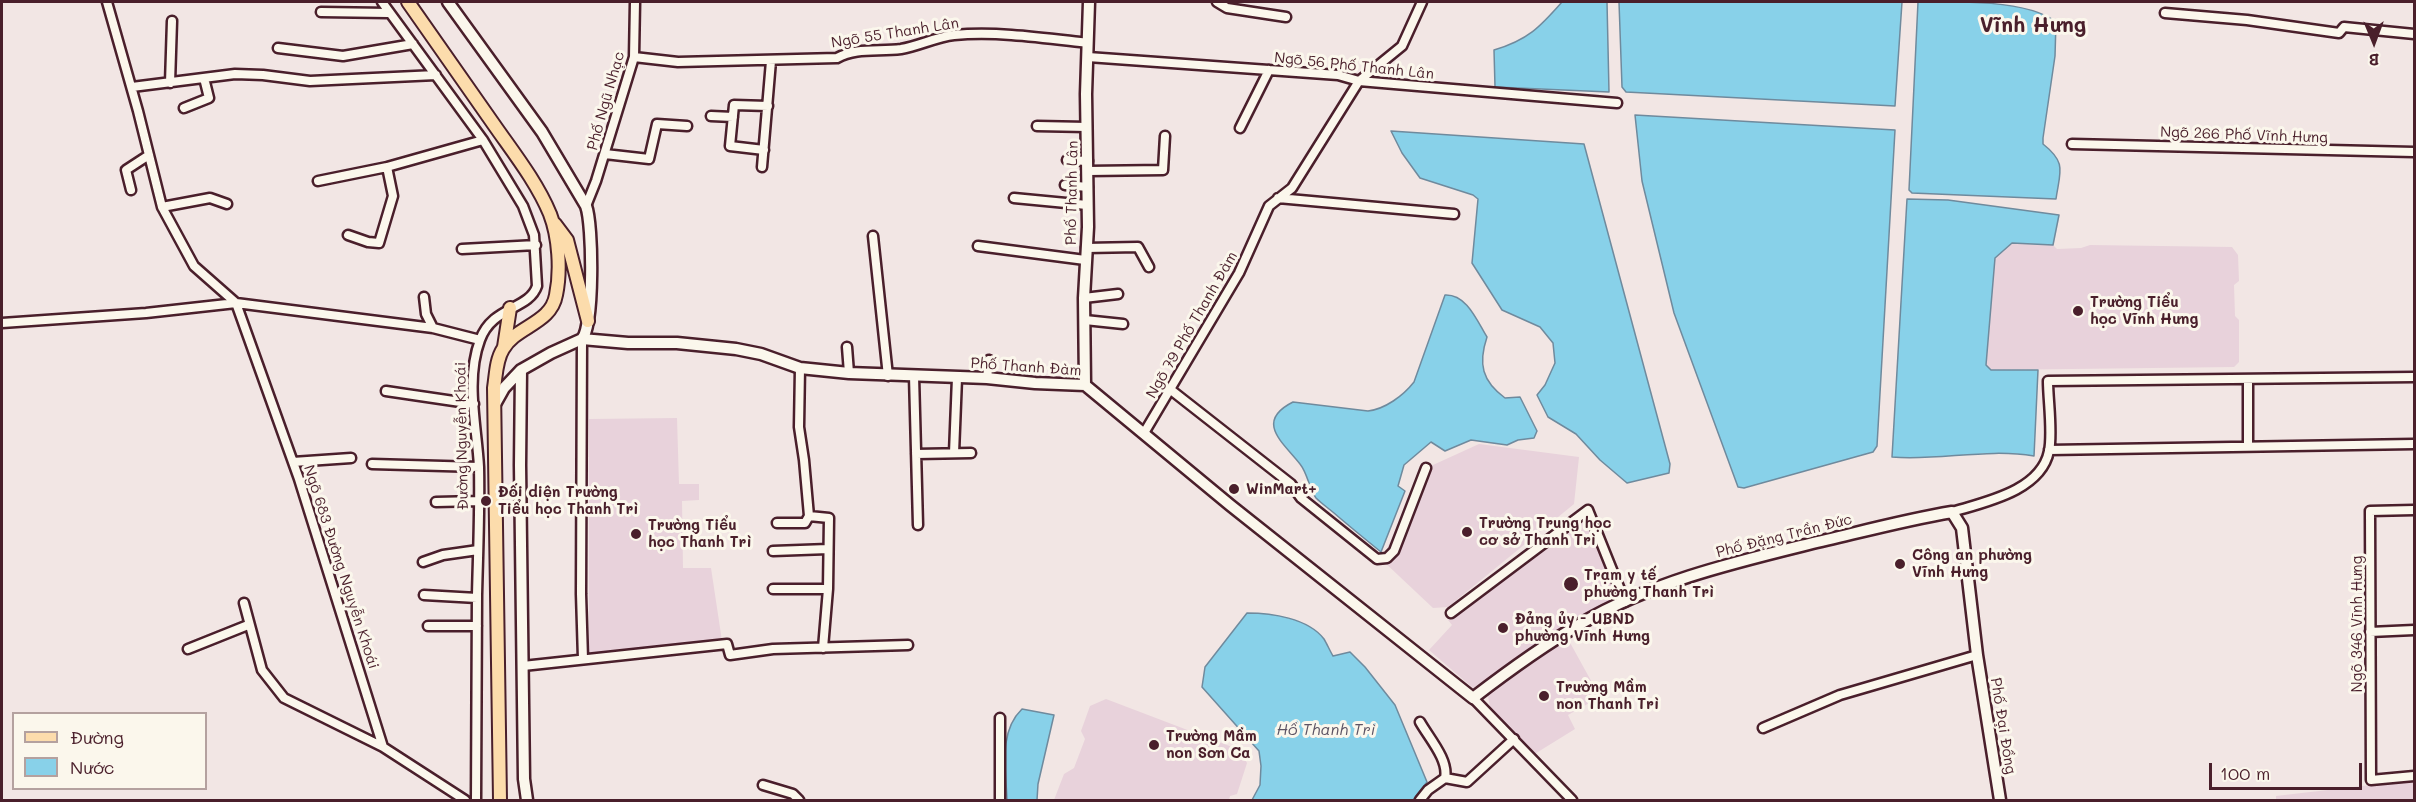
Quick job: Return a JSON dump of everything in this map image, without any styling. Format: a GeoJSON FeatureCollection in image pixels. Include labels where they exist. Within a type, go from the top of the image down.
{"type":"FeatureCollection","features":[{"type":"Feature","properties":{"kind":"main road"},"geometry":{"type":"LineString","coordinates":[[408,2],[523,166],[552,222],[567,240],[576,267],[588,321]]}},
{"type":"Feature","properties":{"kind":"main road"},"geometry":{"type":"LineString","coordinates":[[504,347],[545,315],[552,308],[556,298],[558,268],[556,237],[552,222]]}},
{"type":"Feature","properties":{"kind":"main road"},"geometry":{"type":"LineString","coordinates":[[500,801],[495,404],[496,370],[504,347],[510,308]]}},
{"type":"Feature","properties":{"kind":"street"},"geometry":{"type":"LineString","coordinates":[[107,2],[132,87],[162,207],[194,266],[236,303]]}},
{"type":"Feature","properties":{"kind":"street","name":"Đường Nguyễn Khoái"},"geometry":{"type":"LineString","coordinates":[[382,2],[483,140],[523,206],[536,245],[537,286],[535,292],[524,302],[496,316],[488,325],[480,340],[475,364],[474,404],[479,467],[476,801]]}},
{"type":"Feature","properties":{"kind":"street"},"geometry":{"type":"LineString","coordinates":[[448,2],[542,132],[586,206],[589,219],[588,321],[586,333],[582,339],[581,594],[584,659]]}},
{"type":"Feature","properties":{"kind":"street","name":"Phố Ngũ Nhạc"},"geometry":{"type":"LineString","coordinates":[[586,206],[597,181],[634,57],[635,2]]}},
{"type":"Feature","properties":{"kind":"street","name":"Phố Thanh Lân"},"geometry":{"type":"LineString","coordinates":[[1085,385],[1084,298],[1088,187],[1089,2]]}},
{"type":"Feature","properties":{"kind":"street"},"geometry":{"type":"LineString","coordinates":[[1217,2],[1227,8],[1286,17]]}},
{"type":"Feature","properties":{"kind":"street","name":"Ngõ 79 Phố Thanh Đàm"},"geometry":{"type":"LineString","coordinates":[[1144,433],[1239,273],[1269,206],[1292,188],[1359,81],[1402,45],[1422,2]]}},
{"type":"Feature","properties":{"kind":"street"},"geometry":{"type":"LineString","coordinates":[[321,12],[388,13]]}},
{"type":"Feature","properties":{"kind":"street"},"geometry":{"type":"LineString","coordinates":[[2165,13],[2247,20],[2338,33],[2344,27],[2415,34]]}},
{"type":"Feature","properties":{"kind":"street"},"geometry":{"type":"LineString","coordinates":[[170,82],[171,21]]}},
{"type":"Feature","properties":{"kind":"street","name":"Ngõ 55 Thanh Lân"},"geometry":{"type":"LineString","coordinates":[[634,57],[678,62],[837,58],[845,53],[902,49],[956,35],[1037,38],[1088,43]]}},
{"type":"Feature","properties":{"kind":"street"},"geometry":{"type":"LineString","coordinates":[[278,48],[343,56],[413,44]]}},
{"type":"Feature","properties":{"kind":"street","name":"Ngõ 56 Phố Thanh Lân"},"geometry":{"type":"LineString","coordinates":[[1088,57],[1338,75],[1359,81],[1617,103]]}},
{"type":"Feature","properties":{"kind":"street"},"geometry":{"type":"LineString","coordinates":[[762,167],[771,61]]}},
{"type":"Feature","properties":{"kind":"street"},"geometry":{"type":"LineString","coordinates":[[1240,128],[1269,70]]}},
{"type":"Feature","properties":{"kind":"street"},"geometry":{"type":"LineString","coordinates":[[132,87],[235,74],[310,81],[436,75]]}},
{"type":"Feature","properties":{"kind":"street"},"geometry":{"type":"LineString","coordinates":[[184,108],[209,98],[204,78]]}},
{"type":"Feature","properties":{"kind":"street"},"geometry":{"type":"LineString","coordinates":[[764,150],[730,146],[734,105],[768,106]]}},
{"type":"Feature","properties":{"kind":"street"},"geometry":{"type":"LineString","coordinates":[[711,116],[733,117]]}},
{"type":"Feature","properties":{"kind":"street"},"geometry":{"type":"LineString","coordinates":[[604,154],[649,159],[657,124],[687,126]]}},
{"type":"Feature","properties":{"kind":"street"},"geometry":{"type":"LineString","coordinates":[[1037,126],[1087,127]]}},
{"type":"Feature","properties":{"kind":"street"},"geometry":{"type":"LineString","coordinates":[[1067,160],[1088,166],[1163,170],[1165,136]]}},
{"type":"Feature","properties":{"kind":"street"},"geometry":{"type":"LineString","coordinates":[[318,182],[387,167],[483,140]]}},
{"type":"Feature","properties":{"kind":"street","name":"Ngõ 266 Phố Vĩnh Hưng"},"geometry":{"type":"LineString","coordinates":[[2072,144],[2415,152]]}},
{"type":"Feature","properties":{"kind":"street"},"geometry":{"type":"LineString","coordinates":[[131,190],[126,170],[149,155]]}},
{"type":"Feature","properties":{"kind":"street"},"geometry":{"type":"LineString","coordinates":[[348,235],[379,243],[393,196],[387,167]]}},
{"type":"Feature","properties":{"kind":"street"},"geometry":{"type":"LineString","coordinates":[[1065,185],[1088,187]]}},
{"type":"Feature","properties":{"kind":"street"},"geometry":{"type":"LineString","coordinates":[[162,207],[210,198],[227,204]]}},
{"type":"Feature","properties":{"kind":"street"},"geometry":{"type":"LineString","coordinates":[[1014,198],[1087,205]]}},
{"type":"Feature","properties":{"kind":"street"},"geometry":{"type":"LineString","coordinates":[[1278,198],[1454,214]]}},
{"type":"Feature","properties":{"kind":"street"},"geometry":{"type":"LineString","coordinates":[[873,236],[888,376]]}},
{"type":"Feature","properties":{"kind":"street"},"geometry":{"type":"LineString","coordinates":[[462,249],[536,245]]}},
{"type":"Feature","properties":{"kind":"street"},"geometry":{"type":"LineString","coordinates":[[978,246],[1085,260]]}},
{"type":"Feature","properties":{"kind":"street"},"geometry":{"type":"LineString","coordinates":[[1086,248],[1138,247],[1149,267]]}},
{"type":"Feature","properties":{"kind":"street"},"geometry":{"type":"LineString","coordinates":[[1084,298],[1118,294]]}},
{"type":"Feature","properties":{"kind":"street"},"geometry":{"type":"LineString","coordinates":[[424,297],[426,314],[433,328]]}},
{"type":"Feature","properties":{"kind":"street"},"geometry":{"type":"LineString","coordinates":[[2,323],[146,313],[236,303],[433,328],[480,340]]}},
{"type":"Feature","properties":{"kind":"street","name":"Ngõ 683 Đường Nguyễn Khoái"},"geometry":{"type":"LineString","coordinates":[[236,303],[293,462],[383,747]]}},
{"type":"Feature","properties":{"kind":"street"},"geometry":{"type":"LineString","coordinates":[[1085,320],[1123,324]]}},
{"type":"Feature","properties":{"kind":"street","name":"Phố Thanh Đàm"},"geometry":{"type":"LineString","coordinates":[[495,404],[504,388],[521,370],[582,339],[677,343],[736,349],[761,354],[800,368],[849,373],[987,378],[1085,385],[1230,505],[1473,698]]}},
{"type":"Feature","properties":{"kind":"street"},"geometry":{"type":"LineString","coordinates":[[847,347],[849,373]]}},
{"type":"Feature","properties":{"kind":"street"},"geometry":{"type":"LineString","coordinates":[[987,378],[989,360]]}},
{"type":"Feature","properties":{"kind":"street"},"geometry":{"type":"LineString","coordinates":[[777,523],[805,523],[809,516],[799,427],[800,368]]}},
{"type":"Feature","properties":{"kind":"street"},"geometry":{"type":"LineString","coordinates":[[521,370],[524,779],[527,801]]}},
{"type":"Feature","properties":{"kind":"street"},"geometry":{"type":"LineString","coordinates":[[914,376],[918,525]]}},
{"type":"Feature","properties":{"kind":"street"},"geometry":{"type":"LineString","coordinates":[[1762,728],[1840,694],[1977,655],[1962,528],[1952,512],[2000,497],[2028,482],[2043,467],[2049,450],[2048,381],[2415,377]]}},
{"type":"Feature","properties":{"kind":"street"},"geometry":{"type":"LineString","coordinates":[[954,453],[957,378]]}},
{"type":"Feature","properties":{"kind":"street"},"geometry":{"type":"LineString","coordinates":[[2248,380],[2248,446]]}},
{"type":"Feature","properties":{"kind":"street"},"geometry":{"type":"LineString","coordinates":[[1171,390],[1291,484],[1301,498],[1377,559],[1387,558],[1394,551],[1426,468]]}},
{"type":"Feature","properties":{"kind":"street"},"geometry":{"type":"LineString","coordinates":[[386,391],[474,404]]}},
{"type":"Feature","properties":{"kind":"street"},"geometry":{"type":"LineString","coordinates":[[2049,450],[2415,444]]}},
{"type":"Feature","properties":{"kind":"street"},"geometry":{"type":"LineString","coordinates":[[916,454],[971,453]]}},
{"type":"Feature","properties":{"kind":"street"},"geometry":{"type":"LineString","coordinates":[[293,462],[351,458]]}},
{"type":"Feature","properties":{"kind":"street"},"geometry":{"type":"LineString","coordinates":[[372,464],[479,467]]}},
{"type":"Feature","properties":{"kind":"street"},"geometry":{"type":"LineString","coordinates":[[436,502],[478,501]]}},
{"type":"Feature","properties":{"kind":"street"},"geometry":{"type":"LineString","coordinates":[[1451,613],[1588,510],[1625,602]]}},
{"type":"Feature","properties":{"kind":"street","name":"Ngõ 346 Vĩnh Hưng"},"geometry":{"type":"LineString","coordinates":[[2415,510],[2370,511],[2371,780],[2415,776]]}},
{"type":"Feature","properties":{"kind":"street","name":"Phố Đặng Trần Đức"},"geometry":{"type":"LineString","coordinates":[[1473,698],[1523,661],[1583,622],[1678,580],[1748,559],[1952,512]]}},
{"type":"Feature","properties":{"kind":"street"},"geometry":{"type":"LineString","coordinates":[[809,516],[829,518],[824,648]]}},
{"type":"Feature","properties":{"kind":"street"},"geometry":{"type":"LineString","coordinates":[[773,551],[828,549]]}},
{"type":"Feature","properties":{"kind":"street"},"geometry":{"type":"LineString","coordinates":[[423,562],[443,555],[478,550]]}},
{"type":"Feature","properties":{"kind":"street"},"geometry":{"type":"LineString","coordinates":[[773,589],[828,589]]}},
{"type":"Feature","properties":{"kind":"street"},"geometry":{"type":"LineString","coordinates":[[424,595],[477,598]]}},
{"type":"Feature","properties":{"kind":"street"},"geometry":{"type":"LineString","coordinates":[[244,603],[248,625],[262,670],[284,698],[383,747],[465,801]]}},
{"type":"Feature","properties":{"kind":"street"},"geometry":{"type":"LineString","coordinates":[[188,649],[248,625]]}},
{"type":"Feature","properties":{"kind":"street"},"geometry":{"type":"LineString","coordinates":[[428,626],[477,626]]}},
{"type":"Feature","properties":{"kind":"street"},"geometry":{"type":"LineString","coordinates":[[2370,632],[2415,630]]}},
{"type":"Feature","properties":{"kind":"street"},"geometry":{"type":"LineString","coordinates":[[523,666],[727,644],[730,655],[773,649],[908,645]]}},
{"type":"Feature","properties":{"kind":"street","name":"Phố Đại Đồng"},"geometry":{"type":"LineString","coordinates":[[1977,655],[2000,801]]}},
{"type":"Feature","properties":{"kind":"street"},"geometry":{"type":"LineString","coordinates":[[1473,698],[1572,801]]}},
{"type":"Feature","properties":{"kind":"street"},"geometry":{"type":"LineString","coordinates":[[1000,718],[1000,801]]}},
{"type":"Feature","properties":{"kind":"street"},"geometry":{"type":"LineString","coordinates":[[1420,722],[1445,765],[1445,778]]}},
{"type":"Feature","properties":{"kind":"street"},"geometry":{"type":"LineString","coordinates":[[1420,801],[1428,790],[1445,778],[1467,782],[1514,740]]}},
{"type":"Feature","properties":{"kind":"street"},"geometry":{"type":"LineString","coordinates":[[764,785],[793,794],[799,801]]}},
{"type":"Feature","properties":{"kind":"shaded area","name":"Trường Tiểu học Vĩnh Hưng"},"geometry":{"type":"Polygon","coordinates":[[[2012,243],[2053,245],[2057,249],[2081,248],[2090,245],[2232,247],[2238,255],[2239,281],[2234,285],[2235,316],[2239,320],[2239,362],[2234,367],[1991,370],[1986,365],[1995,258],[2012,243]]]}},
{"type":"Feature","properties":{"kind":"shaded area","name":"Trường Tiểu học Thanh Trì"},"geometry":{"type":"Polygon","coordinates":[[[677,418],[679,484],[699,484],[699,500],[682,501],[683,568],[711,568],[722,641],[589,653],[589,419],[677,418]]]}},
{"type":"Feature","properties":{"kind":"shaded area","name":"Trường Trung học cơ sở Thanh Trì"},"geometry":{"type":"Polygon","coordinates":[[[1479,444],[1579,457],[1574,504],[1448,607],[1433,608],[1382,560],[1422,470],[1479,444]]]}},
{"type":"Feature","properties":{"kind":"shaded area"},"geometry":{"type":"Polygon","coordinates":[[[1588,518],[1619,598],[1558,631],[1473,688],[1429,650],[1452,625],[1448,620],[1588,518]]]}},
{"type":"Feature","properties":{"kind":"shaded area","name":"Trường Mầm non Thanh Trì"},"geometry":{"type":"Polygon","coordinates":[[[1568,639],[1600,697],[1568,715],[1575,729],[1533,755],[1490,707],[1488,696],[1490,692],[1568,639]]]}},
{"type":"Feature","properties":{"kind":"shaded area","name":"Trường Mầm non Sơn Ca"},"geometry":{"type":"Polygon","coordinates":[[[1106,699],[1240,750],[1247,763],[1237,794],[1230,796],[1229,800],[1054,800],[1064,774],[1074,768],[1085,739],[1081,731],[1090,706],[1106,699]]]}},
{"type":"Feature","properties":{"kind":"shaded area"},"geometry":{"type":"Polygon","coordinates":[[[2414,780],[2414,800],[2276,800],[2276,796],[2414,780]]]}},
{"type":"Feature","properties":{"kind":"water"},"geometry":{"type":"Polygon","coordinates":[[[1562,2],[1607,2],[1609,92],[1495,87],[1494,50],[1525,37],[1547,19],[1562,2]]]}},
{"type":"Feature","properties":{"kind":"water"},"geometry":{"type":"Polygon","coordinates":[[[1619,2],[1902,2],[1895,106],[1626,92],[1622,87],[1619,2]]]}},
{"type":"Feature","properties":{"kind":"water"},"geometry":{"type":"Polygon","coordinates":[[[1918,2],[1991,3],[2028,9],[2056,22],[2055,56],[2043,144],[2059,162],[2060,174],[2056,199],[1912,193],[1909,190],[1918,2]]]}},
{"type":"Feature","properties":{"kind":"water"},"geometry":{"type":"Polygon","coordinates":[[[1635,115],[1895,130],[1877,446],[1873,452],[1744,488],[1738,487],[1674,313],[1642,181],[1635,115]]]}},
{"type":"Feature","properties":{"kind":"water"},"geometry":{"type":"Polygon","coordinates":[[[1391,131],[1584,144],[1670,464],[1669,473],[1627,483],[1600,460],[1576,434],[1548,417],[1537,395],[1545,385],[1555,363],[1553,343],[1540,327],[1502,310],[1472,263],[1478,199],[1473,195],[1420,178],[1402,153],[1391,131]]]}},
{"type":"Feature","properties":{"kind":"water"},"geometry":{"type":"Polygon","coordinates":[[[1907,199],[1948,200],[2059,215],[2053,245],[2012,243],[1995,258],[1986,365],[1991,370],[2038,370],[2034,456],[1998,453],[1892,457],[1907,199]]]}},
{"type":"Feature","properties":{"kind":"water"},"geometry":{"type":"Polygon","coordinates":[[[1445,295],[1459,299],[1475,316],[1487,337],[1483,364],[1487,378],[1497,392],[1505,398],[1520,397],[1537,431],[1534,438],[1518,440],[1507,445],[1471,440],[1445,451],[1431,442],[1404,465],[1398,486],[1405,491],[1381,552],[1316,498],[1303,468],[1276,433],[1275,417],[1293,402],[1368,411],[1381,408],[1399,397],[1414,382],[1445,295]]]}},
{"type":"Feature","properties":{"kind":"water","name":"Hồ Thanh Trì"},"geometry":{"type":"Polygon","coordinates":[[[1247,613],[1289,618],[1309,626],[1324,639],[1333,656],[1350,652],[1365,667],[1395,705],[1427,782],[1413,800],[1252,800],[1260,785],[1259,751],[1202,687],[1205,667],[1247,613]]]}},
{"type":"Feature","properties":{"kind":"water"},"geometry":{"type":"Polygon","coordinates":[[[1022,709],[1054,715],[1038,784],[1037,800],[1007,800],[1006,740],[1014,718],[1022,709]]]}},
{"type":"Feature","properties":{"kind":"place","name":"Trường Tiểu học Vĩnh Hưng"},"geometry":{"type":"Point","coordinates":[2078,311]}},
{"type":"Feature","properties":{"kind":"place","name":"WinMart+"},"geometry":{"type":"Point","coordinates":[1234,489]}},
{"type":"Feature","properties":{"kind":"place","name":"Đối diện Trường Tiểu học Thanh Trì"},"geometry":{"type":"Point","coordinates":[486,501]}},
{"type":"Feature","properties":{"kind":"place","name":"Trường Trung học cơ sở Thanh Trì"},"geometry":{"type":"Point","coordinates":[1467,532]}},
{"type":"Feature","properties":{"kind":"place","name":"Trường Tiểu học Thanh Trì"},"geometry":{"type":"Point","coordinates":[636,534]}},
{"type":"Feature","properties":{"kind":"place","name":"Công an phường Vĩnh Hưng"},"geometry":{"type":"Point","coordinates":[1900,564]}},
{"type":"Feature","properties":{"kind":"place","name":"Trạm y tế phường Thanh Trì"},"geometry":{"type":"Point","coordinates":[1571,584]}},
{"type":"Feature","properties":{"kind":"place","name":"Đảng ủy - UBND phường Vĩnh Hưng"},"geometry":{"type":"Point","coordinates":[1503,628]}},
{"type":"Feature","properties":{"kind":"place","name":"Trường Mầm non Thanh Trì"},"geometry":{"type":"Point","coordinates":[1544,696]}},
{"type":"Feature","properties":{"kind":"place","name":"Trường Mầm non Sơn Ca"},"geometry":{"type":"Point","coordinates":[1154,745]}},
{"type":"Feature","properties":{"kind":"district","name":"Vĩnh Hưng"},"geometry":{"type":"Point","coordinates":[2033,26]}}]}
